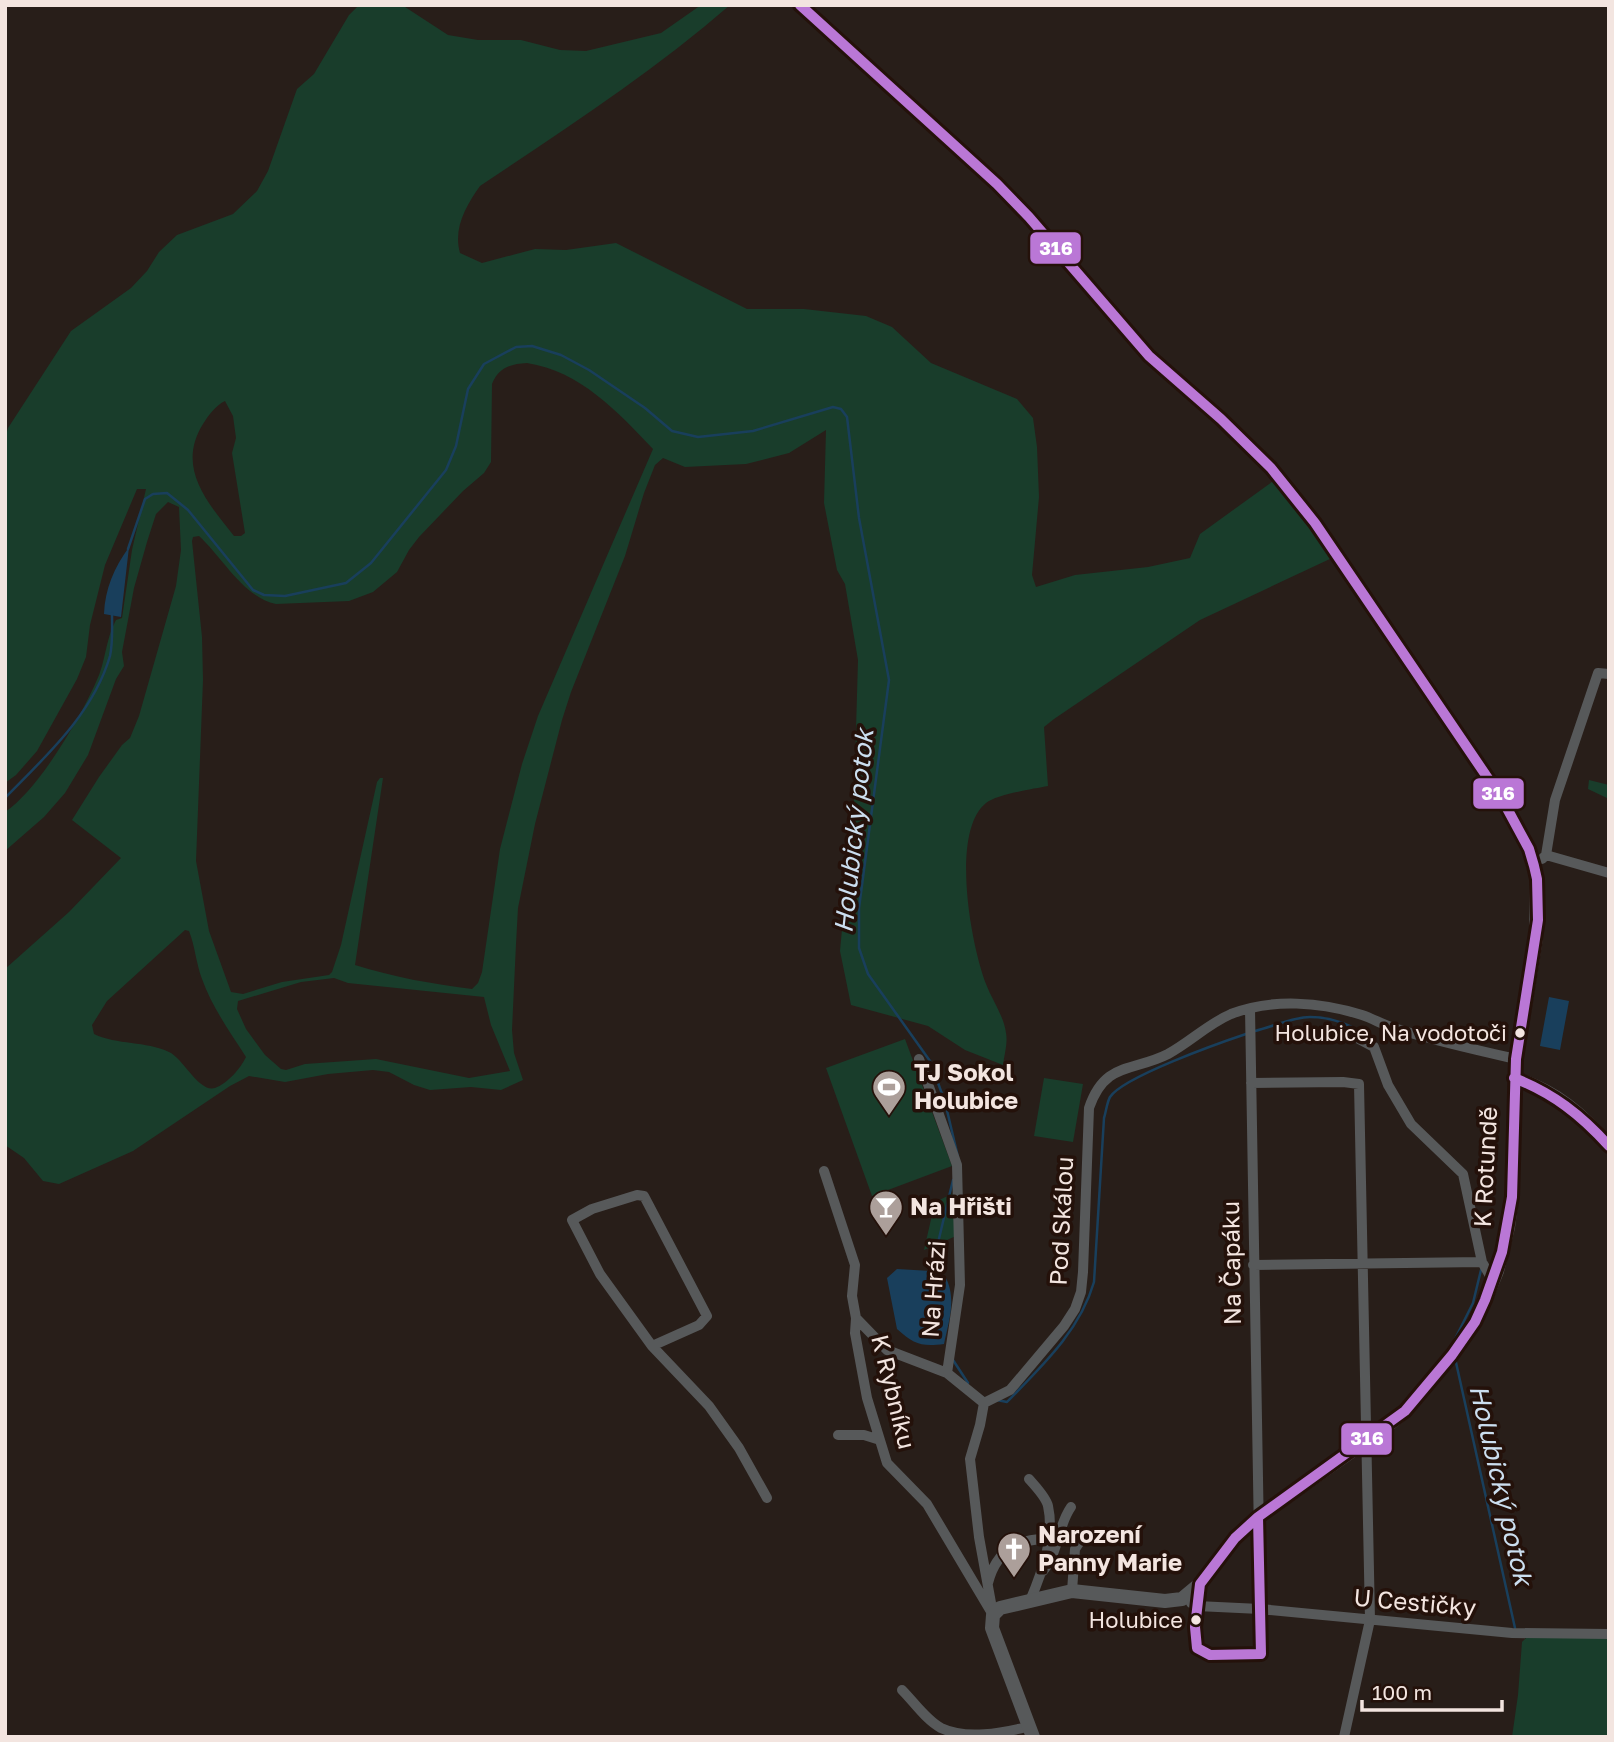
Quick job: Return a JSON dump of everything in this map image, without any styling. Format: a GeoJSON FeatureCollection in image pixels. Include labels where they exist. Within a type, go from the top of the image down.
{"type":"FeatureCollection","features":[{"type":"Feature","properties":{"kind":"street","name":"K Rotundě"},"geometry":{"type":"LineString","coordinates":[[800,5],[997,184],[1029,217],[1149,356],[1271,468],[1315,523],[1502,799],[1529,849],[1534,866],[1538,920],[1514,1078],[1512,1197],[1502,1252],[1475,1322],[1452,1355],[1405,1411],[1258,1517],[1235,1538],[1200,1584],[1182,1599]]}},
{"type":"Feature","properties":{"kind":"street"},"geometry":{"type":"LineString","coordinates":[[1534,866],[1546,856],[1555,800],[1598,673],[1606,674],[1609,661]]}},
{"type":"Feature","properties":{"kind":"street"},"geometry":{"type":"LineString","coordinates":[[1546,856],[1609,873]]}},
{"type":"Feature","properties":{"kind":"street","name":"Pod Skálou"},"geometry":{"type":"LineString","coordinates":[[984,1403],[1010,1390],[1037,1360],[1064,1326],[1081,1292],[1086,1126],[1093,1096],[1114,1073],[1168,1054],[1209,1025],[1231,1014],[1285,1003],[1362,1015],[1395,1029],[1516,1059]]}},
{"type":"Feature","properties":{"kind":"street","name":"Na Čapáku"},"geometry":{"type":"LineString","coordinates":[[1197,1606],[1197,1648],[1210,1655],[1261,1654],[1250,1009]]}},
{"type":"Feature","properties":{"kind":"street"},"geometry":{"type":"LineString","coordinates":[[1359,1038],[1374,1046],[1388,1085],[1411,1124],[1463,1174],[1482,1262],[1493,1281]]}},
{"type":"Feature","properties":{"kind":"street","name":"Na Hrázi"},"geometry":{"type":"LineString","coordinates":[[919,1059],[957,1166],[960,1285],[947,1373]]}},
{"type":"Feature","properties":{"kind":"street"},"geometry":{"type":"LineString","coordinates":[[1514,1078],[1537,1086],[1585,1118],[1609,1146]]}},
{"type":"Feature","properties":{"kind":"street"},"geometry":{"type":"LineString","coordinates":[[1251,1083],[1359,1084],[1370,1620],[1344,1737]]}},
{"type":"Feature","properties":{"kind":"street","name":"K Rybníku"},"geometry":{"type":"LineString","coordinates":[[824,1171],[855,1265],[852,1296],[856,1318],[855,1333],[867,1398],[887,1463],[928,1504],[993,1615]]}},
{"type":"Feature","properties":{"kind":"street"},"geometry":{"type":"LineString","coordinates":[[652,1346],[699,1325],[708,1316],[644,1196],[638,1195],[592,1209],[572,1220],[600,1274],[652,1346],[709,1406],[739,1448],[767,1498]]}},
{"type":"Feature","properties":{"kind":"street"},"geometry":{"type":"LineString","coordinates":[[1253,1265],[1482,1262]]}},
{"type":"Feature","properties":{"kind":"street","name":"Na Hrázi"},"geometry":{"type":"LineString","coordinates":[[856,1318],[887,1350],[947,1373],[984,1403]]}},
{"type":"Feature","properties":{"kind":"street"},"geometry":{"type":"LineString","coordinates":[[902,1690],[941,1728],[954,1732],[1030,1732],[992,1628],[993,1615],[979,1537],[970,1459],[984,1403]]}},
{"type":"Feature","properties":{"kind":"street"},"geometry":{"type":"LineString","coordinates":[[838,1435],[863,1435],[880,1440]]}},
{"type":"Feature","properties":{"kind":"street"},"geometry":{"type":"LineString","coordinates":[[1029,1479],[1048,1503],[1049,1539],[1041,1574],[1030,1601]]}},
{"type":"Feature","properties":{"kind":"street"},"geometry":{"type":"LineString","coordinates":[[1041,1574],[1052,1560],[1066,1514],[1072,1507]]}},
{"type":"Feature","properties":{"kind":"street"},"geometry":{"type":"LineString","coordinates":[[987,1589],[992,1569],[999,1556],[1032,1539],[1049,1539]]}},
{"type":"Feature","properties":{"kind":"street"},"geometry":{"type":"LineString","coordinates":[[1072,1591],[1075,1549],[1081,1540]]}},
{"type":"Feature","properties":{"kind":"street"},"geometry":{"type":"LineString","coordinates":[[993,1615],[1000,1608],[1072,1591],[1165,1601],[1182,1599],[1197,1606],[1200,1584]]}},
{"type":"Feature","properties":{"kind":"street","name":"U Cestičky"},"geometry":{"type":"LineString","coordinates":[[1197,1606],[1260,1609],[1512,1633],[1609,1633]]}},
{"type":"Feature","properties":{"kind":"green space"},"geometry":{"type":"Polygon","coordinates":[[[359,5],[402,5],[448,35],[478,40],[521,40],[560,50],[586,51],[661,33],[701,5],[730,5],[639,77],[480,186],[466,209],[460,226],[460,253],[482,263],[535,249],[566,250],[616,243],[747,309],[804,309],[866,316],[892,327],[931,363],[1017,399],[1033,418],[1037,447],[1039,497],[1032,575],[1036,587],[1075,575],[1148,567],[1190,558],[1200,534],[1276,479],[1332,558],[1200,620],[1054,719],[1044,727],[1048,786],[991,800],[975,818],[966,863],[970,917],[980,966],[1005,1027],[1007,1041],[1003,1065],[965,1050],[928,1026],[851,1005],[840,951],[854,799],[858,660],[845,584],[837,570],[824,503],[826,430],[789,453],[746,464],[685,467],[663,458],[655,465],[625,556],[571,692],[535,824],[518,908],[516,944],[512,1030],[514,1053],[523,1080],[501,1090],[471,1087],[430,1090],[389,1072],[373,1070],[328,1074],[285,1082],[249,1076],[133,1151],[59,1184],[43,1181],[24,1158],[5,1145],[5,969],[69,912],[121,858],[72,820],[99,777],[130,738],[139,716],[176,586],[181,550],[179,507],[168,502],[156,514],[147,542],[134,588],[122,652],[124,666],[116,679],[88,755],[65,793],[44,817],[5,851],[5,812],[31,788],[69,734],[99,674],[112,628],[116,620],[122,618],[132,550],[146,489],[137,489],[105,565],[90,625],[86,657],[77,679],[37,751],[16,775],[5,783],[5,439],[8,428],[71,331],[131,288],[147,271],[159,252],[177,235],[233,214],[257,191],[268,171],[297,89],[314,74],[349,15],[359,5]],[[527,363],[502,370],[492,384],[491,462],[484,473],[419,537],[397,572],[373,592],[349,601],[276,604],[253,594],[199,536],[193,537],[203,680],[196,861],[209,931],[231,992],[243,994],[282,982],[329,975],[332,972],[341,945],[380,778],[383,778],[355,965],[398,977],[457,987],[472,989],[478,983],[482,972],[500,849],[522,764],[538,716],[653,449],[612,408],[581,384],[546,367],[527,363]],[[225,401],[215,408],[195,440],[194,469],[198,483],[214,510],[234,536],[241,536],[245,533],[232,453],[236,438],[233,416],[225,401]],[[185,930],[107,1001],[92,1025],[94,1034],[169,1052],[209,1088],[220,1086],[229,1079],[246,1057],[206,989],[189,931],[185,930]],[[334,978],[301,982],[238,1001],[237,1009],[246,1029],[265,1055],[281,1069],[305,1064],[376,1059],[469,1078],[510,1071],[491,1025],[484,997],[348,983],[334,978]]]}},
{"type":"Feature","properties":{"kind":"green space"},"geometry":{"type":"Polygon","coordinates":[[[1589,780],[1609,785],[1609,799],[1588,789],[1589,780]]]}},
{"type":"Feature","properties":{"kind":"green space","name":"TJ Sokol Holubice"},"geometry":{"type":"Polygon","coordinates":[[[905,1039],[952,1166],[872,1196],[826,1068],[905,1039]]]}},
{"type":"Feature","properties":{"kind":"green space"},"geometry":{"type":"Polygon","coordinates":[[[1044,1078],[1083,1084],[1073,1142],[1034,1136],[1044,1078]]]}},
{"type":"Feature","properties":{"kind":"green space"},"geometry":{"type":"Polygon","coordinates":[[[954,1193],[956,1236],[924,1250],[935,1202],[954,1193]]]}},
{"type":"Feature","properties":{"kind":"green space"},"geometry":{"type":"Polygon","coordinates":[[[1609,1636],[1609,1737],[1512,1737],[1522,1642],[1527,1637],[1609,1636]]]}},
{"type":"Feature","properties":{"kind":"water"},"geometry":{"type":"Polygon","coordinates":[[[129,547],[121,617],[104,614],[111,579],[129,547]]]}},
{"type":"Feature","properties":{"kind":"water"},"geometry":{"type":"Polygon","coordinates":[[[1549,997],[1569,1001],[1560,1050],[1540,1046],[1549,997]]]}},
{"type":"Feature","properties":{"kind":"water"},"geometry":{"type":"Polygon","coordinates":[[[897,1269],[931,1271],[945,1276],[951,1301],[944,1344],[918,1343],[897,1329],[887,1278],[897,1269]]]}},
{"type":"Feature","properties":{"kind":"waterway","name":"Holubický potok"},"geometry":{"type":"LineString","coordinates":[[128,549],[145,499],[153,494],[167,493],[188,510],[253,590],[264,595],[285,596],[346,583],[371,563],[446,470],[456,446],[468,389],[484,364],[516,347],[532,346],[561,355],[589,370],[645,408],[672,431],[698,437],[753,431],[833,407],[841,409],[847,417],[859,518],[889,680],[859,908],[859,948],[868,974],[930,1061],[945,1102],[958,1157]]}},
{"type":"Feature","properties":{"kind":"waterway","name":"Holubický potok"},"geometry":{"type":"LineString","coordinates":[[5,798],[66,733],[92,697],[110,656],[112,613]]}},
{"type":"Feature","properties":{"kind":"waterway","name":"Holubický potok"},"geometry":{"type":"LineString","coordinates":[[1255,1031],[1297,1019],[1317,1017],[1349,1025],[1367,1039]]}},
{"type":"Feature","properties":{"kind":"waterway","name":"Holubický potok"},"geometry":{"type":"LineString","coordinates":[[997,1400],[1007,1402],[1046,1362],[1069,1332],[1088,1300],[1094,1282],[1104,1118],[1110,1097],[1118,1089],[1152,1071],[1246,1034]]}},
{"type":"Feature","properties":{"kind":"waterway","name":"Holubický potok"},"geometry":{"type":"LineString","coordinates":[[931,1272],[953,1180]]}},
{"type":"Feature","properties":{"kind":"waterway","name":"Holubický potok"},"geometry":{"type":"LineString","coordinates":[[1455,1339],[1473,1303],[1481,1270]]}},
{"type":"Feature","properties":{"kind":"waterway","name":"Holubický potok"},"geometry":{"type":"LineString","coordinates":[[1455,1358],[1515,1628]]}},
{"type":"Feature","properties":{"kind":"waterway","name":"Holubický potok"},"geometry":{"type":"LineString","coordinates":[[953,1360],[968,1383]]}},
{"type":"Feature","properties":{"kind":"transit line","name":"316"},"geometry":{"type":"LineString","coordinates":[[800,5],[997,184],[1029,217],[1149,356],[1221,419],[1271,468],[1315,523],[1502,799],[1529,849],[1534,866],[1538,920],[1516,1059],[1512,1197],[1502,1252],[1475,1322],[1452,1355],[1405,1411],[1258,1517],[1235,1538],[1200,1584],[1195,1627],[1197,1648],[1210,1655],[1261,1654]]}},
{"type":"Feature","properties":{"kind":"transit line","name":"316"},"geometry":{"type":"LineString","coordinates":[[1514,1078],[1566,1106],[1609,1146]]}},
{"type":"Feature","properties":{"kind":"transit line","name":"316"},"geometry":{"type":"LineString","coordinates":[[1258,1517],[1261,1654]]}},
{"type":"Feature","properties":{"kind":"place","name":"Holubice, Na vodotoči"},"geometry":{"type":"Point","coordinates":[1520,1033]}},
{"type":"Feature","properties":{"kind":"place","name":"TJ Sokol Holubice"},"geometry":{"type":"Point","coordinates":[889,1117]}},
{"type":"Feature","properties":{"kind":"place","name":"Na Hřišti"},"geometry":{"type":"Point","coordinates":[886,1237]}},
{"type":"Feature","properties":{"kind":"place","name":"Narození Panny Marie"},"geometry":{"type":"Point","coordinates":[1014,1579]}},
{"type":"Feature","properties":{"kind":"place","name":"Holubice"},"geometry":{"type":"Point","coordinates":[1196,1620]}}]}
